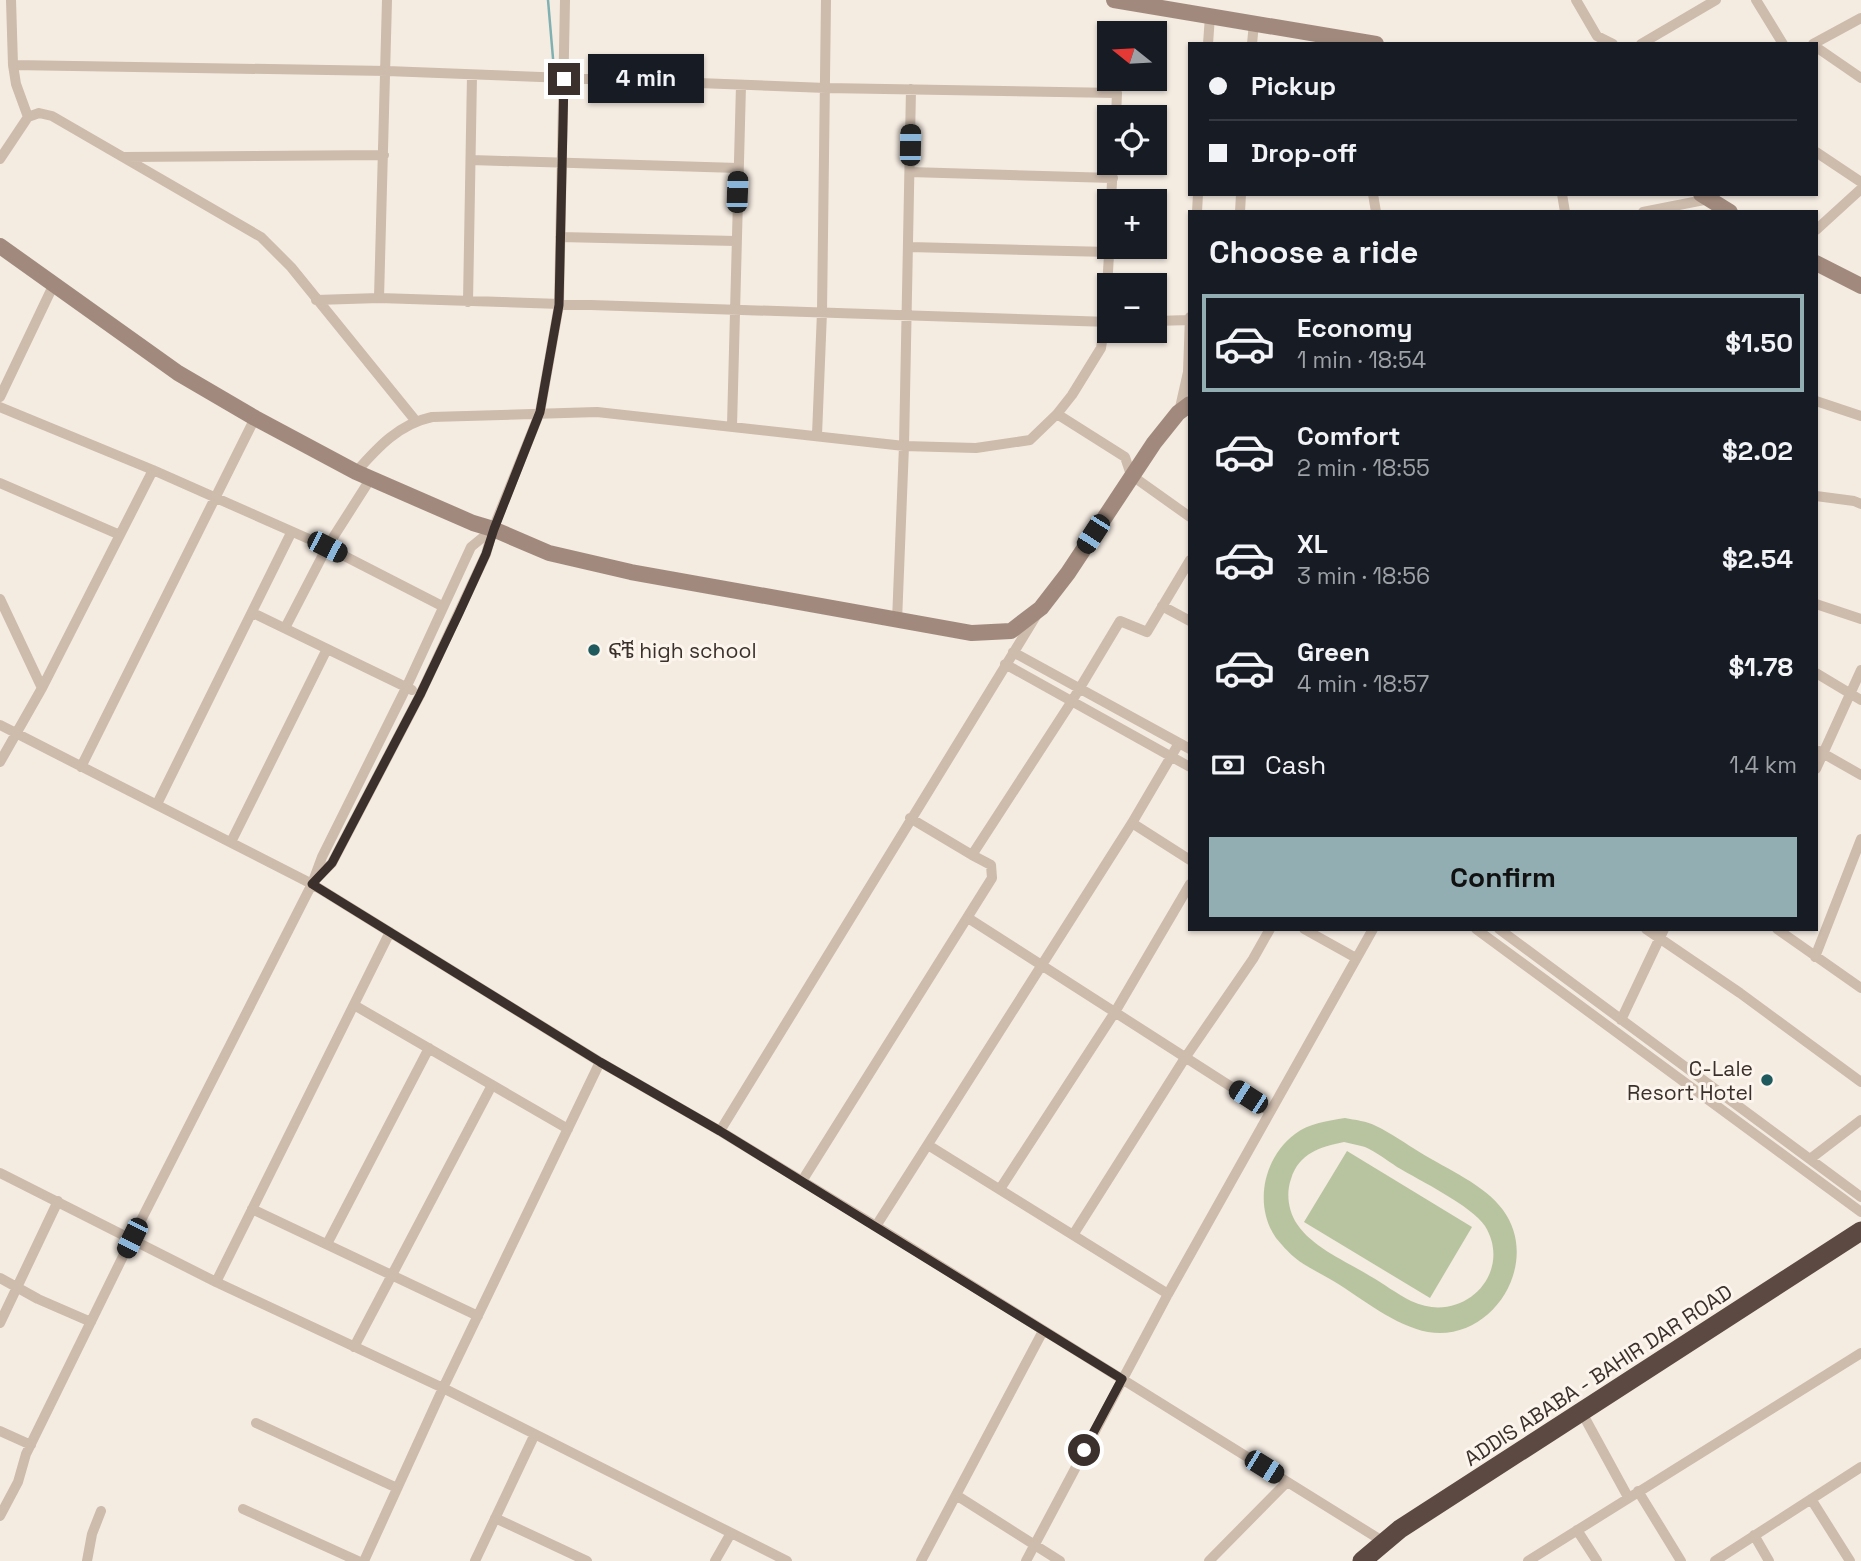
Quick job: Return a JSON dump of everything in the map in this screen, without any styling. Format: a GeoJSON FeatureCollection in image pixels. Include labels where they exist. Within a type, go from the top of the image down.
{"type":"FeatureCollection","features":[{"type":"Feature","properties":{"kind":"highway","name":"ADDIS ABABA - BAHIR DAR ROAD"},"geometry":{"type":"LineString","coordinates":[[1366,1560],[1384,1542],[1581,1411],[1861,1231]]}},
{"type":"Feature","properties":{"kind":"street"},"geometry":{"type":"LineString","coordinates":[[12,0],[13,65],[28,117]]}},
{"type":"Feature","properties":{"kind":"street"},"geometry":{"type":"LineString","coordinates":[[379,298],[387,0]]}},
{"type":"Feature","properties":{"kind":"street"},"geometry":{"type":"LineString","coordinates":[[312,884],[332,863],[420,695],[486,554],[540,412],[559,305],[565,0]]}},
{"type":"Feature","properties":{"kind":"street"},"geometry":{"type":"LineString","coordinates":[[817,435],[822,312],[826,0]]}},
{"type":"Feature","properties":{"kind":"street"},"geometry":{"type":"LineString","coordinates":[[1114,0],[1191,6],[1210,16],[1342,41]]}},
{"type":"Feature","properties":{"kind":"street"},"geometry":{"type":"LineString","coordinates":[[1576,0],[1597,36],[1609,42]]}},
{"type":"Feature","properties":{"kind":"street"},"geometry":{"type":"LineString","coordinates":[[1644,42],[1716,0]]}},
{"type":"Feature","properties":{"kind":"street"},"geometry":{"type":"LineString","coordinates":[[1756,0],[1782,42]]}},
{"type":"Feature","properties":{"kind":"street"},"geometry":{"type":"LineString","coordinates":[[1208,42],[1210,16]]}},
{"type":"Feature","properties":{"kind":"street"},"geometry":{"type":"LineString","coordinates":[[1818,43],[1861,18]]}},
{"type":"Feature","properties":{"kind":"street"},"geometry":{"type":"LineString","coordinates":[[1252,42],[1254,23]]}},
{"type":"Feature","properties":{"kind":"street"},"geometry":{"type":"LineString","coordinates":[[1818,47],[1861,78]]}},
{"type":"Feature","properties":{"kind":"street"},"geometry":{"type":"LineString","coordinates":[[13,65],[387,71],[826,88],[1117,93],[1116,105]]}},
{"type":"Feature","properties":{"kind":"street"},"geometry":{"type":"LineString","coordinates":[[468,302],[472,75]]}},
{"type":"Feature","properties":{"kind":"street"},"geometry":{"type":"LineString","coordinates":[[732,426],[741,85]]}},
{"type":"Feature","properties":{"kind":"street"},"geometry":{"type":"LineString","coordinates":[[897,621],[904,446],[911,89]]}},
{"type":"Feature","properties":{"kind":"street"},"geometry":{"type":"LineString","coordinates":[[0,159],[28,117],[39,113],[52,116],[261,237],[291,267],[415,420]]}},
{"type":"Feature","properties":{"kind":"street"},"geometry":{"type":"LineString","coordinates":[[1818,153],[1861,182]]}},
{"type":"Feature","properties":{"kind":"street"},"geometry":{"type":"LineString","coordinates":[[124,157],[384,155]]}},
{"type":"Feature","properties":{"kind":"street"},"geometry":{"type":"LineString","coordinates":[[471,160],[738,168]]}},
{"type":"Feature","properties":{"kind":"street"},"geometry":{"type":"LineString","coordinates":[[910,172],[1112,178]]}},
{"type":"Feature","properties":{"kind":"street"},"geometry":{"type":"LineString","coordinates":[[1112,175],[1112,189]]}},
{"type":"Feature","properties":{"kind":"street"},"geometry":{"type":"LineString","coordinates":[[1818,228],[1861,190]]}},
{"type":"Feature","properties":{"kind":"street"},"geometry":{"type":"LineString","coordinates":[[1656,210],[1716,201]]}},
{"type":"Feature","properties":{"kind":"street"},"geometry":{"type":"LineString","coordinates":[[560,237],[736,241]]}},
{"type":"Feature","properties":{"kind":"street"},"geometry":{"type":"LineString","coordinates":[[0,246],[178,373],[255,418],[364,475],[549,553],[631,572],[972,633],[1011,631],[1041,608]]}},
{"type":"Feature","properties":{"kind":"street"},"geometry":{"type":"LineString","coordinates":[[909,247],[1097,252]]}},
{"type":"Feature","properties":{"kind":"street"},"geometry":{"type":"LineString","coordinates":[[1821,270],[1861,286]]}},
{"type":"Feature","properties":{"kind":"street"},"geometry":{"type":"LineString","coordinates":[[0,397],[53,286]]}},
{"type":"Feature","properties":{"kind":"street"},"geometry":{"type":"LineString","coordinates":[[316,300],[379,298],[1097,322]]}},
{"type":"Feature","properties":{"kind":"street"},"geometry":{"type":"LineString","coordinates":[[1167,320],[1188,318]]}},
{"type":"Feature","properties":{"kind":"street"},"geometry":{"type":"LineString","coordinates":[[285,628],[381,444],[415,420],[540,412],[597,412],[904,446],[976,448],[1030,439],[1057,414],[1072,395],[1102,343]]}},
{"type":"Feature","properties":{"kind":"street"},"geometry":{"type":"LineString","coordinates":[[720,1131],[1041,608],[1068,573],[1131,475],[1184,408],[1188,372]]}},
{"type":"Feature","properties":{"kind":"street"},"geometry":{"type":"LineString","coordinates":[[1818,402],[1861,416]]}},
{"type":"Feature","properties":{"kind":"street"},"geometry":{"type":"LineString","coordinates":[[0,407],[153,470],[327,547],[442,606]]}},
{"type":"Feature","properties":{"kind":"street"},"geometry":{"type":"LineString","coordinates":[[1057,414],[1125,457],[1131,475],[1188,516]]}},
{"type":"Feature","properties":{"kind":"street"},"geometry":{"type":"LineString","coordinates":[[81,767],[255,418]]}},
{"type":"Feature","properties":{"kind":"street"},"geometry":{"type":"LineString","coordinates":[[0,762],[42,688],[153,470]]}},
{"type":"Feature","properties":{"kind":"street"},"geometry":{"type":"LineString","coordinates":[[0,483],[120,536]]}},
{"type":"Feature","properties":{"kind":"street"},"geometry":{"type":"LineString","coordinates":[[1818,496],[1861,503]]}},
{"type":"Feature","properties":{"kind":"street"},"geometry":{"type":"LineString","coordinates":[[0,1516],[18,1482],[31,1445],[132,1238],[312,884],[322,857],[406,688],[471,547],[494,529]]}},
{"type":"Feature","properties":{"kind":"street"},"geometry":{"type":"LineString","coordinates":[[157,804],[291,533]]}},
{"type":"Feature","properties":{"kind":"street"},"geometry":{"type":"LineString","coordinates":[[972,855],[1072,701],[1120,621],[1147,632],[1188,563]]}},
{"type":"Feature","properties":{"kind":"street"},"geometry":{"type":"LineString","coordinates":[[0,599],[42,688]]}},
{"type":"Feature","properties":{"kind":"street"},"geometry":{"type":"LineString","coordinates":[[1818,605],[1861,619]]}},
{"type":"Feature","properties":{"kind":"street"},"geometry":{"type":"LineString","coordinates":[[1163,606],[1188,620]]}},
{"type":"Feature","properties":{"kind":"street"},"geometry":{"type":"LineString","coordinates":[[253,613],[420,695]]}},
{"type":"Feature","properties":{"kind":"street"},"geometry":{"type":"LineString","coordinates":[[231,842],[327,649]]}},
{"type":"Feature","properties":{"kind":"street"},"geometry":{"type":"LineString","coordinates":[[1013,652],[1188,748]]}},
{"type":"Feature","properties":{"kind":"street"},"geometry":{"type":"LineString","coordinates":[[1006,664],[1188,766]]}},
{"type":"Feature","properties":{"kind":"street"},"geometry":{"type":"LineString","coordinates":[[1861,670],[1856,698],[1820,751],[1861,775]]}},
{"type":"Feature","properties":{"kind":"street"},"geometry":{"type":"LineString","coordinates":[[1818,674],[1856,698]]}},
{"type":"Feature","properties":{"kind":"street"},"geometry":{"type":"LineString","coordinates":[[0,725],[312,884],[600,1062],[876,1226],[1384,1542]]}},
{"type":"Feature","properties":{"kind":"street"},"geometry":{"type":"LineString","coordinates":[[876,1226],[1132,823],[1179,743]]}},
{"type":"Feature","properties":{"kind":"street"},"geometry":{"type":"LineString","coordinates":[[802,1181],[992,878],[991,865],[910,818]]}},
{"type":"Feature","properties":{"kind":"street"},"geometry":{"type":"LineString","coordinates":[[1132,823],[1188,859]]}},
{"type":"Feature","properties":{"kind":"street"},"geometry":{"type":"LineString","coordinates":[[1815,957],[1861,839]]}},
{"type":"Feature","properties":{"kind":"street"},"geometry":{"type":"LineString","coordinates":[[1000,1189],[1115,1012],[1188,887]]}},
{"type":"Feature","properties":{"kind":"street"},"geometry":{"type":"LineString","coordinates":[[968,918],[1269,1111]]}},
{"type":"Feature","properties":{"kind":"street"},"geometry":{"type":"LineString","coordinates":[[1073,1235],[1185,1058],[1253,960],[1269,931]]}},
{"type":"Feature","properties":{"kind":"street"},"geometry":{"type":"LineString","coordinates":[[1308,931],[1356,958]]}},
{"type":"Feature","properties":{"kind":"street"},"geometry":{"type":"LineString","coordinates":[[1026,1561],[1168,1294],[1372,931]]}},
{"type":"Feature","properties":{"kind":"street"},"geometry":{"type":"LineString","coordinates":[[1479,931],[1861,1212]]}},
{"type":"Feature","properties":{"kind":"street"},"geometry":{"type":"LineString","coordinates":[[1502,931],[1861,1197]]}},
{"type":"Feature","properties":{"kind":"street"},"geometry":{"type":"LineString","coordinates":[[1780,931],[1861,988]]}},
{"type":"Feature","properties":{"kind":"street"},"geometry":{"type":"LineString","coordinates":[[216,1282],[390,932]]}},
{"type":"Feature","properties":{"kind":"street"},"geometry":{"type":"LineString","coordinates":[[1621,1020],[1661,934],[1861,1082]]}},
{"type":"Feature","properties":{"kind":"street"},"geometry":{"type":"LineString","coordinates":[[354,1005],[568,1129]]}},
{"type":"Feature","properties":{"kind":"street"},"geometry":{"type":"LineString","coordinates":[[327,1244],[429,1048]]}},
{"type":"Feature","properties":{"kind":"street"},"geometry":{"type":"LineString","coordinates":[[243,1509],[361,1561],[600,1062]]}},
{"type":"Feature","properties":{"kind":"street"},"geometry":{"type":"LineString","coordinates":[[354,1347],[492,1085]]}},
{"type":"Feature","properties":{"kind":"street"},"geometry":{"type":"LineString","coordinates":[[1810,1159],[1861,1120]]}},
{"type":"Feature","properties":{"kind":"street"},"geometry":{"type":"LineString","coordinates":[[928,1145],[1168,1294]]}},
{"type":"Feature","properties":{"kind":"street"},"geometry":{"type":"LineString","coordinates":[[0,1173],[216,1282],[443,1388],[787,1561]]}},
{"type":"Feature","properties":{"kind":"street"},"geometry":{"type":"LineString","coordinates":[[0,1323],[58,1201]]}},
{"type":"Feature","properties":{"kind":"street"},"geometry":{"type":"LineString","coordinates":[[252,1209],[478,1316]]}},
{"type":"Feature","properties":{"kind":"street"},"geometry":{"type":"LineString","coordinates":[[0,1278],[91,1322]]}},
{"type":"Feature","properties":{"kind":"street"},"geometry":{"type":"LineString","coordinates":[[921,1561],[1043,1331]]}},
{"type":"Feature","properties":{"kind":"street"},"geometry":{"type":"LineString","coordinates":[[1528,1561],[1861,1353]]}},
{"type":"Feature","properties":{"kind":"street"},"geometry":{"type":"LineString","coordinates":[[1581,1411],[1633,1494],[1681,1561]]}},
{"type":"Feature","properties":{"kind":"street"},"geometry":{"type":"LineString","coordinates":[[256,1423],[397,1488]]}},
{"type":"Feature","properties":{"kind":"street"},"geometry":{"type":"LineString","coordinates":[[0,1431],[31,1445]]}},
{"type":"Feature","properties":{"kind":"street"},"geometry":{"type":"LineString","coordinates":[[475,1561],[534,1436]]}},
{"type":"Feature","properties":{"kind":"street"},"geometry":{"type":"LineString","coordinates":[[1715,1561],[1861,1467]]}},
{"type":"Feature","properties":{"kind":"street"},"geometry":{"type":"LineString","coordinates":[[1209,1561],[1287,1482]]}},
{"type":"Feature","properties":{"kind":"street"},"geometry":{"type":"LineString","coordinates":[[956,1495],[1060,1561]]}},
{"type":"Feature","properties":{"kind":"street"},"geometry":{"type":"LineString","coordinates":[[1811,1499],[1850,1561]]}},
{"type":"Feature","properties":{"kind":"street"},"geometry":{"type":"LineString","coordinates":[[87,1561],[100,1511]]}},
{"type":"Feature","properties":{"kind":"street"},"geometry":{"type":"LineString","coordinates":[[495,1518],[587,1561]]}},
{"type":"Feature","properties":{"kind":"street"},"geometry":{"type":"LineString","coordinates":[[1577,1530],[1597,1561]]}},
{"type":"Feature","properties":{"kind":"street"},"geometry":{"type":"LineString","coordinates":[[715,1561],[731,1533]]}},
{"type":"Feature","properties":{"kind":"street"},"geometry":{"type":"LineString","coordinates":[[1754,1535],[1769,1561]]}},
{"type":"Feature","properties":{"kind":"green space"},"geometry":{"type":"Polygon","coordinates":[[[1345,1118],[1372,1124],[1387,1132],[1476,1185],[1503,1210],[1514,1231],[1517,1253],[1513,1275],[1504,1295],[1490,1312],[1472,1325],[1451,1332],[1428,1332],[1403,1324],[1304,1264],[1276,1238],[1269,1225],[1264,1197],[1269,1168],[1276,1155],[1300,1130],[1345,1118]],[[1344,1142],[1327,1146],[1305,1157],[1295,1170],[1289,1184],[1289,1202],[1294,1219],[1304,1233],[1330,1253],[1411,1301],[1430,1307],[1449,1306],[1465,1301],[1488,1277],[1493,1261],[1492,1244],[1485,1226],[1469,1210],[1373,1151],[1344,1142]]]}},
{"type":"Feature","properties":{"kind":"green space"},"geometry":{"type":"Polygon","coordinates":[[[1347,1151],[1472,1227],[1430,1298],[1304,1222],[1347,1151]]]}},
{"type":"Feature","properties":{"kind":"waterway"},"geometry":{"type":"LineString","coordinates":[[548,0],[554,70]]}},
{"type":"Feature","properties":{"kind":"place","name":"ፍቼ high school"},"geometry":{"type":"Point","coordinates":[594,650]}},
{"type":"Feature","properties":{"kind":"place","name":"C-Lale Resort Hotel"},"geometry":{"type":"Point","coordinates":[1767,1080]}},
{"type":"Feature","properties":{"kind":"route"},"geometry":{"type":"LineString","coordinates":[[564,79],[559,305],[540,412],[486,554],[420,695],[332,863],[312,884],[600,1062],[876,1226],[1122,1379],[1084,1450]]}}]}
